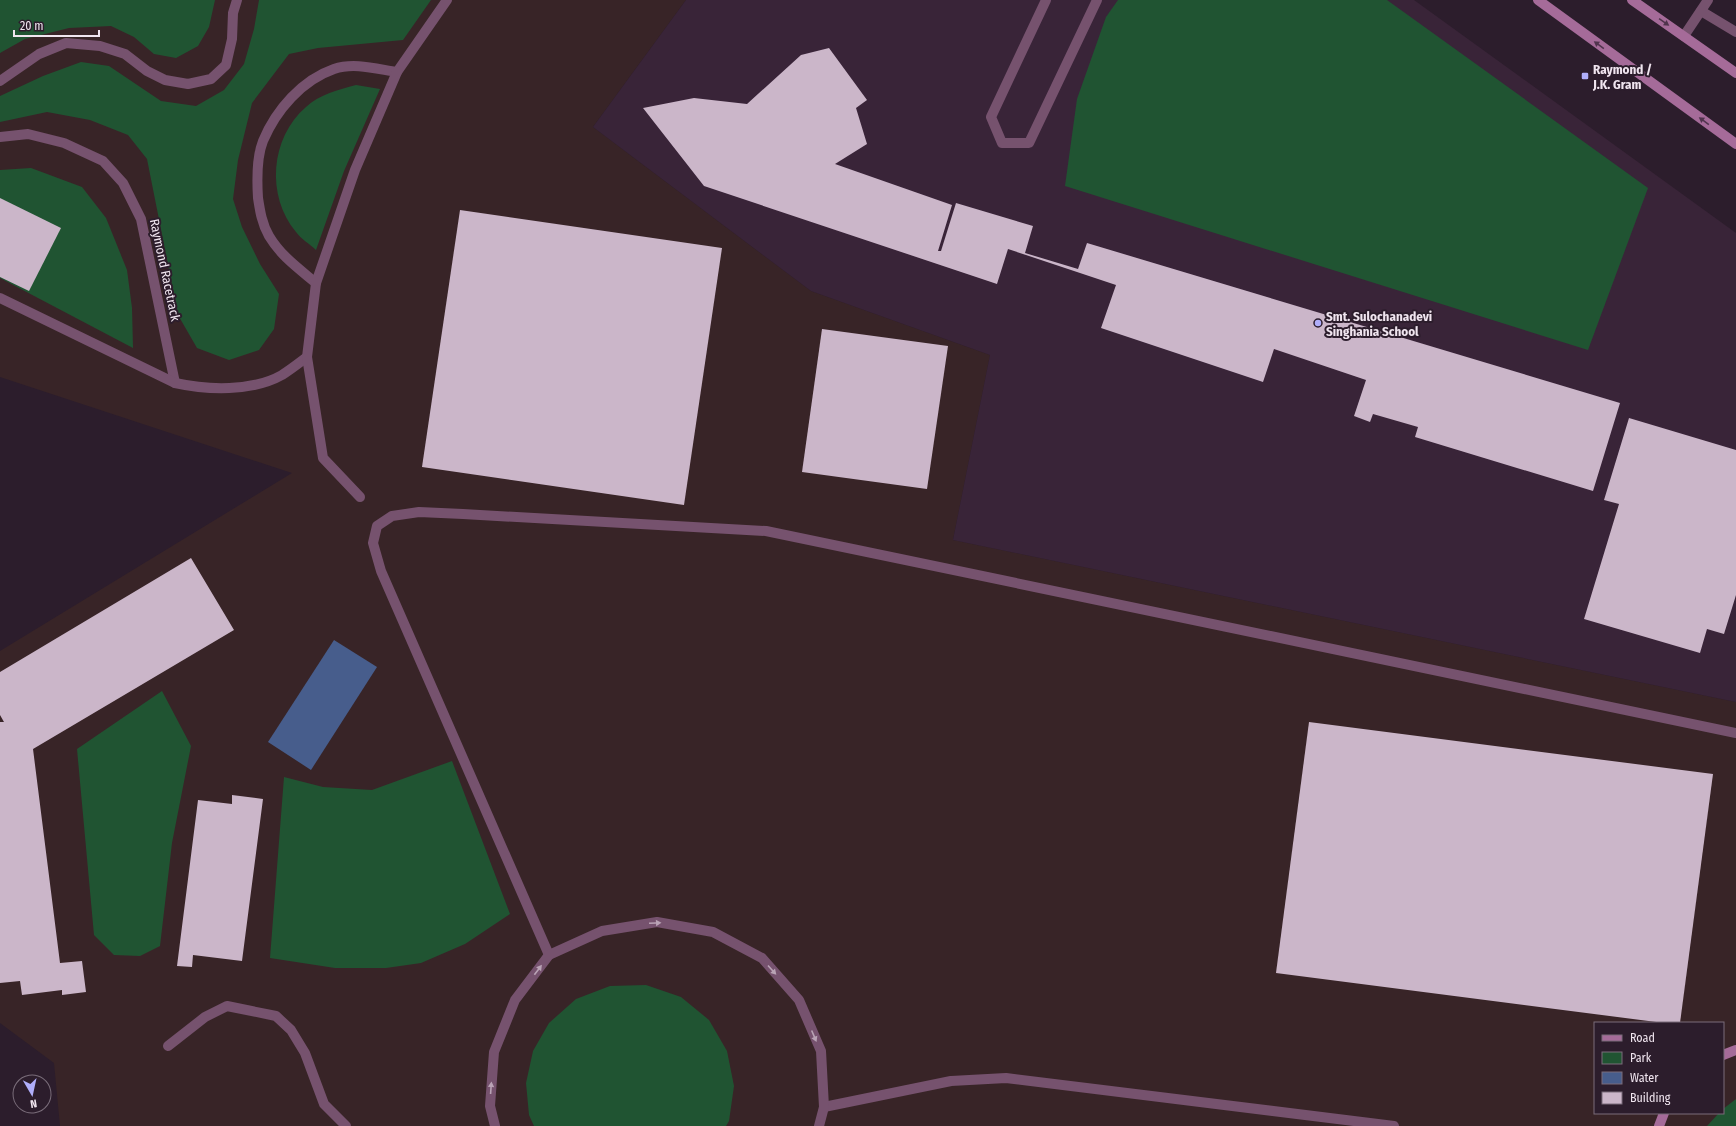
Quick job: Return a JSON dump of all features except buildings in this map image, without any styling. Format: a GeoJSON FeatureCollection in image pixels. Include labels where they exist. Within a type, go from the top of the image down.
{"type":"FeatureCollection","features":[{"type":"Feature","properties":{"kind":"main road"},"geometry":{"type":"LineString","coordinates":[[1538,0],[1736,144]]}},
{"type":"Feature","properties":{"kind":"main road"},"geometry":{"type":"LineString","coordinates":[[1632,0],[1736,73]]}},
{"type":"Feature","properties":{"kind":"main road"},"geometry":{"type":"LineString","coordinates":[[1724,1055],[1736,1050]]}},
{"type":"Feature","properties":{"kind":"main road"},"geometry":{"type":"LineString","coordinates":[[1659,1126],[1664,1114]]}},
{"type":"Feature","properties":{"kind":"street"},"geometry":{"type":"LineString","coordinates":[[0,82],[39,54],[66,42],[100,46],[126,54],[147,71],[165,80],[188,84],[211,79],[226,66],[232,39],[233,13],[237,0]]}},
{"type":"Feature","properties":{"kind":"street"},"geometry":{"type":"LineString","coordinates":[[360,498],[323,458],[307,357],[316,283],[355,170],[397,72],[447,0]]}},
{"type":"Feature","properties":{"kind":"street"},"geometry":{"type":"LineString","coordinates":[[1046,0],[991,117],[1002,143],[1029,144],[1097,0]]}},
{"type":"Feature","properties":{"kind":"street"},"geometry":{"type":"LineString","coordinates":[[1684,36],[1708,0]]}},
{"type":"Feature","properties":{"kind":"street"},"geometry":{"type":"LineString","coordinates":[[1701,11],[1736,32]]}},
{"type":"Feature","properties":{"kind":"street"},"geometry":{"type":"LineString","coordinates":[[316,283],[284,257],[268,235],[260,213],[256,178],[263,141],[285,103],[312,79],[335,68],[359,66],[397,72]]}},
{"type":"Feature","properties":{"kind":"street","name":"Raymond Racetrack"},"geometry":{"type":"LineString","coordinates":[[0,137],[28,134],[64,143],[103,161],[123,183],[141,219],[175,383]]}},
{"type":"Feature","properties":{"kind":"street"},"geometry":{"type":"LineString","coordinates":[[0,298],[175,383],[196,388],[249,386],[281,376],[307,357]]}},
{"type":"Feature","properties":{"kind":"street"},"geometry":{"type":"LineString","coordinates":[[549,955],[381,571],[373,543],[377,526],[392,516],[419,512],[766,531],[1736,733]]}},
{"type":"Feature","properties":{"kind":"street"},"geometry":{"type":"LineString","coordinates":[[496,1126],[490,1106],[494,1052],[515,1000],[549,955],[602,932],[657,922],[713,932],[762,958],[799,1000],[821,1051],[824,1107],[819,1126]]}},
{"type":"Feature","properties":{"kind":"street"},"geometry":{"type":"LineString","coordinates":[[168,1046],[205,1017],[227,1006],[276,1016],[291,1030],[305,1053],[324,1104],[346,1126]]}},
{"type":"Feature","properties":{"kind":"street"},"geometry":{"type":"LineString","coordinates":[[824,1107],[951,1081],[1006,1078],[1394,1126]]}},
{"type":"Feature","properties":{"kind":"shaded area"},"geometry":{"type":"Polygon","coordinates":[[[0,0],[686,0],[593,127],[811,291],[990,355],[953,540],[1736,702],[1736,1126],[60,1126],[54,1063],[0,1023],[0,651],[292,473],[0,377],[0,0]]]}},
{"type":"Feature","properties":{"kind":"shaded area","name":"Smt. Sulochanadevi Singhania School"},"geometry":{"type":"Polygon","coordinates":[[[686,0],[1414,0],[1736,233],[1736,702],[953,540],[990,355],[811,291],[593,127],[686,0]]]}},
{"type":"Feature","properties":{"kind":"green space"},"geometry":{"type":"Polygon","coordinates":[[[0,0],[215,0],[209,27],[198,46],[176,58],[154,54],[134,37],[111,26],[69,28],[25,39],[0,53],[0,0]]]}},
{"type":"Feature","properties":{"kind":"green space"},"geometry":{"type":"Polygon","coordinates":[[[259,0],[431,0],[403,40],[318,48],[289,54],[252,103],[238,160],[233,199],[242,227],[260,264],[279,294],[274,329],[259,350],[229,360],[197,348],[178,315],[147,159],[128,135],[90,120],[47,112],[0,122],[0,96],[43,76],[81,62],[109,66],[161,101],[196,106],[224,90],[244,64],[254,29],[259,0]]]}},
{"type":"Feature","properties":{"kind":"green space"},"geometry":{"type":"Polygon","coordinates":[[[1118,0],[1387,0],[1648,188],[1588,350],[1065,186],[1077,99],[1106,17],[1118,0]]]}},
{"type":"Feature","properties":{"kind":"green space"},"geometry":{"type":"Polygon","coordinates":[[[356,85],[380,89],[344,171],[316,250],[296,232],[286,218],[280,202],[276,185],[276,168],[279,151],[285,135],[294,120],[306,107],[323,96],[356,85]]]}},
{"type":"Feature","properties":{"kind":"green space"},"geometry":{"type":"Polygon","coordinates":[[[31,168],[82,187],[106,218],[127,270],[132,308],[133,348],[0,278],[0,170],[31,168]]]}},
{"type":"Feature","properties":{"kind":"green space"},"geometry":{"type":"Polygon","coordinates":[[[162,691],[191,746],[172,843],[160,946],[140,956],[114,955],[94,935],[77,749],[162,691]]]}},
{"type":"Feature","properties":{"kind":"green space"},"geometry":{"type":"Polygon","coordinates":[[[452,761],[510,914],[465,944],[421,963],[386,968],[335,968],[270,958],[284,777],[323,787],[372,790],[452,761]]]}},
{"type":"Feature","properties":{"kind":"green space"},"geometry":{"type":"Polygon","coordinates":[[[646,985],[681,997],[709,1020],[727,1051],[734,1086],[729,1121],[726,1126],[534,1126],[529,1115],[526,1083],[533,1051],[549,1023],[576,999],[610,986],[646,985]]]}},
{"type":"Feature","properties":{"kind":"green space"},"geometry":{"type":"Polygon","coordinates":[[[1736,1099],[1736,1126],[1707,1126],[1718,1114],[1724,1114],[1724,1108],[1736,1099]]]}},
{"type":"Feature","properties":{"kind":"water"},"geometry":{"type":"Polygon","coordinates":[[[334,640],[377,667],[311,770],[268,742],[334,640]]]}},
{"type":"Feature","properties":{"kind":"place","name":"Raymond / J.K. Gram"},"geometry":{"type":"Point","coordinates":[1585,76]}},
{"type":"Feature","properties":{"kind":"place","name":"Smt. Sulochanadevi Singhania School"},"geometry":{"type":"Point","coordinates":[1318,323]}}]}
